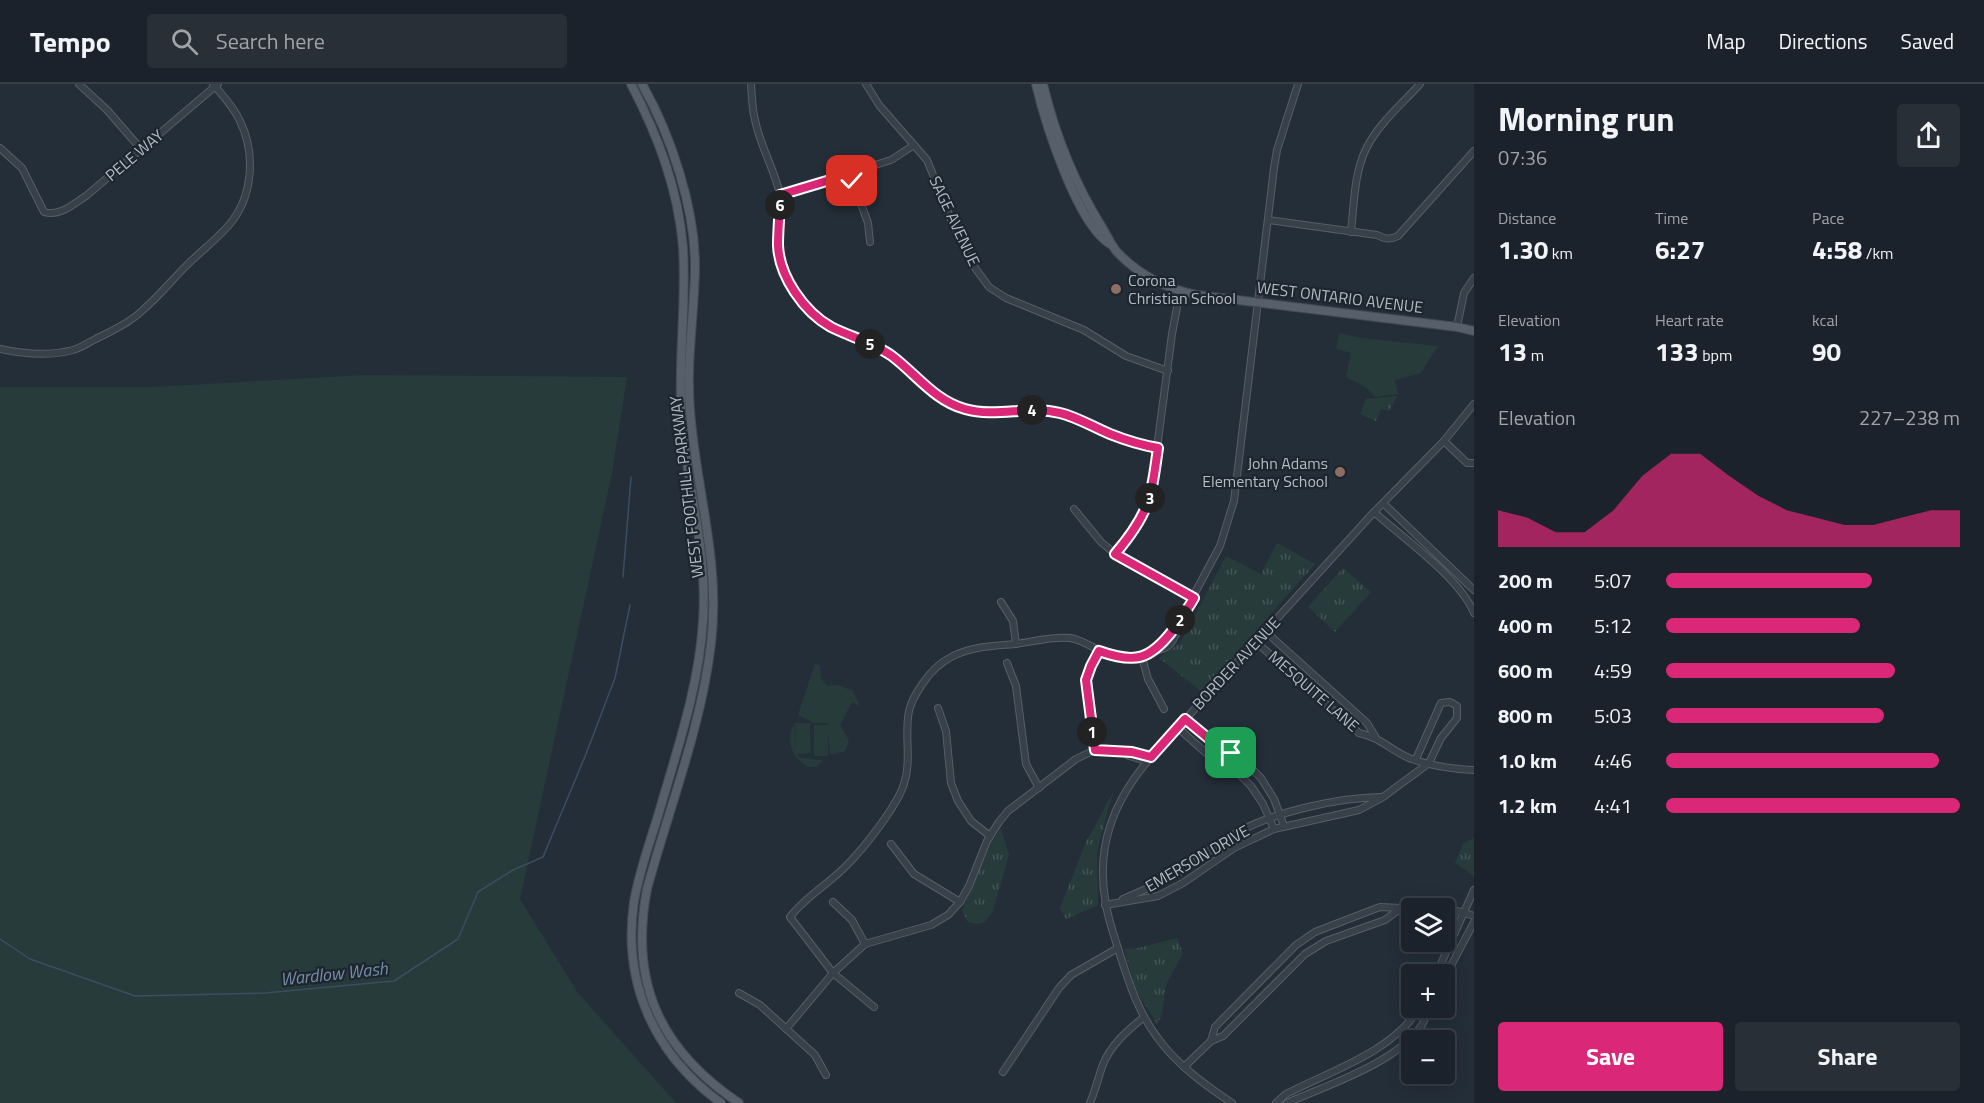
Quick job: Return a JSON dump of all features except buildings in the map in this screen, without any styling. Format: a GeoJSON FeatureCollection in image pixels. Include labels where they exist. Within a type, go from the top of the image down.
{"type":"FeatureCollection","features":[{"type":"Feature","properties":{"kind":"main road","name":"WEST FOOTHILL PARKWAY"},"geometry":{"type":"LineString","coordinates":[[631,84],[659,143],[670,176],[683,248],[681,408],[684,446],[702,555],[703,624],[696,682],[639,879],[634,900],[631,935],[635,975],[641,999],[656,1033],[692,1080],[721,1103]]}},
{"type":"Feature","properties":{"kind":"main road","name":"WEST FOOTHILL PARKWAY"},"geometry":{"type":"LineString","coordinates":[[642,84],[657,112],[669,143],[682,185],[694,249],[689,342],[690,409],[711,547],[714,606],[712,641],[699,710],[647,889],[642,914],[642,950],[648,987],[656,1010],[672,1040],[697,1071],[715,1087],[739,1103]]}},
{"type":"Feature","properties":{"kind":"main road","name":"WEST ONTARIO AVENUE"},"geometry":{"type":"LineString","coordinates":[[1036,84],[1044,118],[1062,167],[1086,216],[1100,238],[1111,244],[1136,269],[1154,280],[1180,291],[1474,331]]}},
{"type":"Feature","properties":{"kind":"main road","name":"WEST ONTARIO AVENUE"},"geometry":{"type":"LineString","coordinates":[[1043,84],[1065,156],[1111,244]]}},
{"type":"Feature","properties":{"kind":"street"},"geometry":{"type":"LineString","coordinates":[[79,84],[107,110],[141,149]]}},
{"type":"Feature","properties":{"kind":"street"},"geometry":{"type":"LineString","coordinates":[[751,84],[755,120],[780,195],[778,247],[782,265],[789,282],[812,312],[828,325],[892,356],[947,402],[965,409],[998,413],[1054,411],[1110,434],[1158,448]]}},
{"type":"Feature","properties":{"kind":"street","name":"SAGE AVENUE"},"geometry":{"type":"LineString","coordinates":[[866,84],[879,105],[927,160],[952,222],[973,265],[989,287],[1006,298],[1084,330],[1126,356],[1168,371]]}},
{"type":"Feature","properties":{"kind":"street"},"geometry":{"type":"LineString","coordinates":[[874,1007],[833,973],[790,917],[799,904],[847,866],[880,826],[900,793],[906,774],[909,710],[915,694],[927,677],[936,667],[955,655],[988,646],[1047,639],[1067,638],[1083,641],[1114,657],[1142,657],[1165,649],[1172,642],[1220,546],[1234,501],[1277,150],[1298,84]]}},
{"type":"Feature","properties":{"kind":"street"},"geometry":{"type":"LineString","coordinates":[[1351,232],[1359,170],[1366,149],[1377,131],[1420,84]]}},
{"type":"Feature","properties":{"kind":"street"},"geometry":{"type":"LineString","coordinates":[[0,349],[21,353],[74,350],[124,325],[144,310],[195,256],[230,225],[245,196],[250,158],[246,135],[240,120],[216,85]]}},
{"type":"Feature","properties":{"kind":"street","name":"PELE WAY"},"geometry":{"type":"LineString","coordinates":[[0,148],[22,168],[44,212],[52,214],[64,210],[86,196],[216,85]]}},
{"type":"Feature","properties":{"kind":"street"},"geometry":{"type":"LineString","coordinates":[[780,195],[891,160],[914,145]]}},
{"type":"Feature","properties":{"kind":"street"},"geometry":{"type":"LineString","coordinates":[[1268,220],[1391,239],[1398,236],[1474,151]]}},
{"type":"Feature","properties":{"kind":"street"},"geometry":{"type":"LineString","coordinates":[[850,174],[867,223],[870,242]]}},
{"type":"Feature","properties":{"kind":"street"},"geometry":{"type":"LineString","coordinates":[[1456,327],[1464,293],[1474,278]]}},
{"type":"Feature","properties":{"kind":"street"},"geometry":{"type":"LineString","coordinates":[[1115,554],[1138,525],[1150,501],[1180,291]]}},
{"type":"Feature","properties":{"kind":"street","name":"BORDER AVENUE"},"geometry":{"type":"LineString","coordinates":[[1232,1103],[1184,1067],[1157,1037],[1134,997],[1105,905],[1104,853],[1108,829],[1115,809],[1149,759],[1374,512],[1444,441],[1474,404]]}},
{"type":"Feature","properties":{"kind":"street"},"geometry":{"type":"LineString","coordinates":[[1444,441],[1467,463],[1474,463]]}},
{"type":"Feature","properties":{"kind":"street"},"geometry":{"type":"LineString","coordinates":[[1383,503],[1474,590]]}},
{"type":"Feature","properties":{"kind":"street"},"geometry":{"type":"LineString","coordinates":[[1074,509],[1101,542],[1115,554],[1194,598]]}},
{"type":"Feature","properties":{"kind":"street"},"geometry":{"type":"LineString","coordinates":[[1374,512],[1442,572],[1469,601],[1474,613]]}},
{"type":"Feature","properties":{"kind":"street"},"geometry":{"type":"LineString","coordinates":[[1000,602],[1013,621],[1016,644]]}},
{"type":"Feature","properties":{"kind":"street","name":"MESQUITE LANE"},"geometry":{"type":"LineString","coordinates":[[1266,632],[1367,723],[1375,736]]}},
{"type":"Feature","properties":{"kind":"street","name":"MESQUITE LANE"},"geometry":{"type":"LineString","coordinates":[[1256,642],[1359,733],[1375,736],[1408,757],[1448,769],[1474,770]]}},
{"type":"Feature","properties":{"kind":"street"},"geometry":{"type":"LineString","coordinates":[[1095,750],[1086,680],[1099,651]]}},
{"type":"Feature","properties":{"kind":"street"},"geometry":{"type":"LineString","coordinates":[[1142,657],[1148,679],[1164,709]]}},
{"type":"Feature","properties":{"kind":"street"},"geometry":{"type":"LineString","coordinates":[[1007,663],[1016,686],[1026,764],[1039,788]]}},
{"type":"Feature","properties":{"kind":"street","name":"EMERSON DRIVE"},"geometry":{"type":"LineString","coordinates":[[1105,905],[1158,896],[1184,883],[1234,848],[1274,829],[1359,810],[1383,797],[1429,763],[1441,738],[1459,714],[1457,706],[1450,702],[1441,704],[1437,709],[1416,759]]}},
{"type":"Feature","properties":{"kind":"street"},"geometry":{"type":"LineString","coordinates":[[938,708],[946,731],[951,783],[957,801],[971,821],[990,836]]}},
{"type":"Feature","properties":{"kind":"street"},"geometry":{"type":"LineString","coordinates":[[1185,719],[1255,772],[1275,800],[1284,826]]}},
{"type":"Feature","properties":{"kind":"street"},"geometry":{"type":"LineString","coordinates":[[1177,727],[1206,753],[1239,774],[1251,786],[1274,829]]}},
{"type":"Feature","properties":{"kind":"street"},"geometry":{"type":"LineString","coordinates":[[786,1029],[833,973],[866,944],[939,921],[948,915],[960,902],[990,836],[1008,811],[1076,759],[1095,750],[1123,752],[1129,756],[1149,759]]}},
{"type":"Feature","properties":{"kind":"street","name":"EMERSON DRIVE"},"geometry":{"type":"LineString","coordinates":[[1117,902],[1181,871],[1219,843],[1269,818],[1354,798],[1383,797]]}},
{"type":"Feature","properties":{"kind":"street"},"geometry":{"type":"LineString","coordinates":[[891,844],[914,874],[960,902]]}},
{"type":"Feature","properties":{"kind":"street"},"geometry":{"type":"LineString","coordinates":[[1441,964],[1474,890]]}},
{"type":"Feature","properties":{"kind":"street"},"geometry":{"type":"LineString","coordinates":[[833,902],[852,920],[866,944]]}},
{"type":"Feature","properties":{"kind":"street"},"geometry":{"type":"LineString","coordinates":[[1211,1041],[1215,1027],[1283,957],[1315,932],[1380,908],[1401,908]]}},
{"type":"Feature","properties":{"kind":"street"},"geometry":{"type":"LineString","coordinates":[[1184,1067],[1211,1041],[1223,1036],[1305,954],[1326,941],[1385,920],[1401,908]]}},
{"type":"Feature","properties":{"kind":"street"},"geometry":{"type":"LineString","coordinates":[[1455,910],[1474,916]]}},
{"type":"Feature","properties":{"kind":"street"},"geometry":{"type":"LineString","coordinates":[[1452,964],[1474,922]]}},
{"type":"Feature","properties":{"kind":"street"},"geometry":{"type":"LineString","coordinates":[[1003,1072],[1047,1003],[1071,975],[1118,948]]}},
{"type":"Feature","properties":{"kind":"street"},"geometry":{"type":"LineString","coordinates":[[1283,957],[1292,965]]}},
{"type":"Feature","properties":{"kind":"street"},"geometry":{"type":"LineString","coordinates":[[739,993],[760,1005],[815,1055],[826,1075]]}},
{"type":"Feature","properties":{"kind":"street"},"geometry":{"type":"LineString","coordinates":[[1090,1103],[1103,1065],[1111,1050],[1122,1035],[1144,1017]]}},
{"type":"Feature","properties":{"kind":"street"},"geometry":{"type":"LineString","coordinates":[[1276,1103],[1286,1094],[1369,1054],[1404,1028],[1412,1018]]}},
{"type":"Feature","properties":{"kind":"street"},"geometry":{"type":"LineString","coordinates":[[1287,1103],[1374,1064],[1405,1042],[1422,1025],[1425,1018]]}},
{"type":"Feature","properties":{"kind":"street"},"geometry":{"type":"LineString","coordinates":[[1369,1054],[1374,1064]]}},
{"type":"Feature","properties":{"kind":"green space"},"geometry":{"type":"Polygon","coordinates":[[[1339,333],[1361,338],[1438,346],[1421,373],[1395,380],[1398,394],[1376,397],[1367,388],[1346,377],[1351,353],[1336,349],[1339,333]]]}},
{"type":"Feature","properties":{"kind":"green space"},"geometry":{"type":"Polygon","coordinates":[[[365,375],[627,377],[612,473],[520,899],[578,993],[676,1103],[0,1103],[0,387],[152,387],[365,375]]]}},
{"type":"Feature","properties":{"kind":"green space"},"geometry":{"type":"Polygon","coordinates":[[[1397,396],[1389,411],[1381,409],[1376,421],[1360,414],[1366,399],[1397,396]]]}},
{"type":"Feature","properties":{"kind":"green space"},"geometry":{"type":"Polygon","coordinates":[[[1277,543],[1315,564],[1202,692],[1159,658],[1180,643],[1226,556],[1261,574],[1277,543]]]}},
{"type":"Feature","properties":{"kind":"green space"},"geometry":{"type":"Polygon","coordinates":[[[1343,568],[1371,592],[1335,632],[1308,607],[1343,568]]]}},
{"type":"Feature","properties":{"kind":"green space"},"geometry":{"type":"Polygon","coordinates":[[[815,664],[820,665],[821,678],[827,686],[838,685],[853,691],[860,706],[852,702],[840,725],[849,741],[845,751],[830,755],[828,734],[828,756],[814,756],[814,725],[827,725],[828,723],[814,723],[798,715],[815,664]]]}},
{"type":"Feature","properties":{"kind":"green space"},"geometry":{"type":"Polygon","coordinates":[[[795,723],[810,723],[811,753],[796,754],[801,758],[823,760],[817,767],[806,766],[798,759],[792,749],[790,738],[794,724],[796,750],[795,723]]]}},
{"type":"Feature","properties":{"kind":"green space"},"geometry":{"type":"Polygon","coordinates":[[[1114,791],[1097,852],[1098,905],[1066,919],[1060,908],[1086,842],[1114,791]]]}},
{"type":"Feature","properties":{"kind":"green space"},"geometry":{"type":"Polygon","coordinates":[[[1001,829],[1009,854],[993,911],[985,922],[977,924],[968,922],[962,911],[991,843],[1001,829]]]}},
{"type":"Feature","properties":{"kind":"green space"},"geometry":{"type":"Polygon","coordinates":[[[1474,838],[1474,876],[1455,863],[1463,844],[1474,838]]]}},
{"type":"Feature","properties":{"kind":"green space"},"geometry":{"type":"Polygon","coordinates":[[[1177,938],[1183,953],[1166,984],[1162,1015],[1157,1024],[1136,990],[1124,949],[1138,948],[1177,938]]]}},
{"type":"Feature","properties":{"kind":"waterway","name":"Wardlow Wash"},"geometry":{"type":"LineString","coordinates":[[623,577],[631,477]]}},
{"type":"Feature","properties":{"kind":"waterway","name":"Wardlow Wash"},"geometry":{"type":"LineString","coordinates":[[0,939],[30,959],[135,996],[265,993],[394,981],[458,939],[478,892],[513,870],[543,857],[615,678],[630,605]]}},
{"type":"Feature","properties":{"kind":"place","name":"Corona Christian School"},"geometry":{"type":"Point","coordinates":[1116,289]}},
{"type":"Feature","properties":{"kind":"place","name":"John Adams Elementary School"},"geometry":{"type":"Point","coordinates":[1340,472]}},
{"type":"Feature","properties":{"kind":"route"},"geometry":{"type":"LineString","coordinates":[[852,181],[850,174],[780,195],[778,247],[782,265],[789,282],[812,312],[828,325],[892,356],[947,402],[981,412],[1054,411],[1138,444],[1158,448],[1150,501],[1138,525],[1115,554],[1194,598],[1156,651],[1142,657],[1129,658],[1114,657],[1099,651],[1086,680],[1095,750],[1132,752],[1151,757],[1185,719],[1214,743],[1231,753]]}}]}
